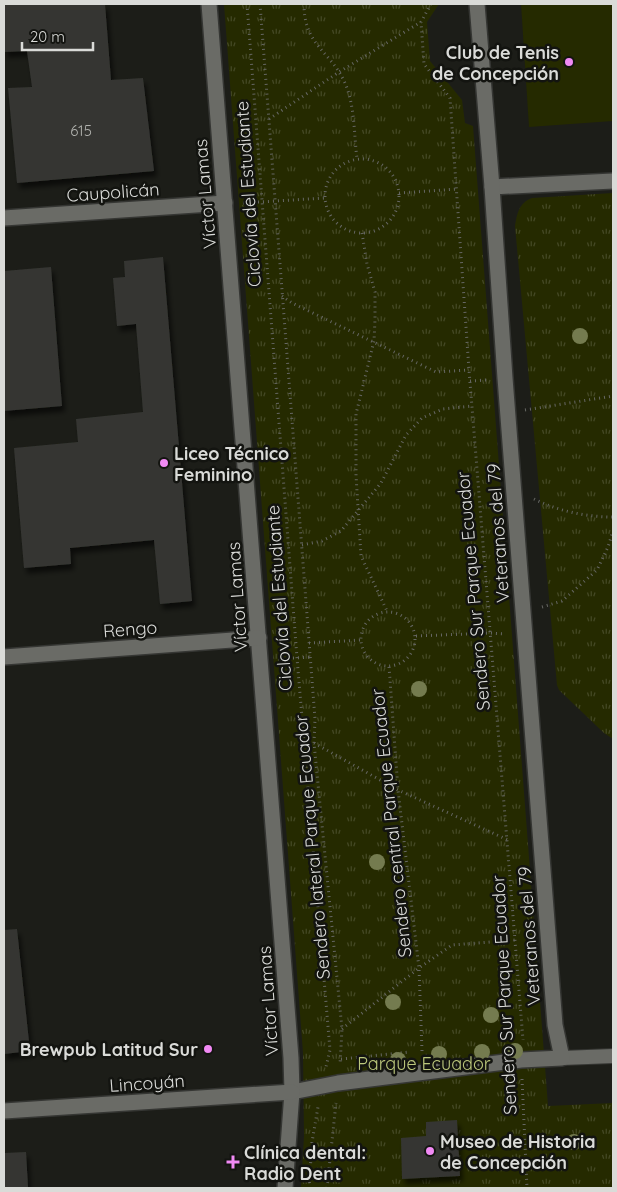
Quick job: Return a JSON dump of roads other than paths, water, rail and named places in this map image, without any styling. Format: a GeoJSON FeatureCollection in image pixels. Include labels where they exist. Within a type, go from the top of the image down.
{"type":"FeatureCollection","features":[{"type":"Feature","properties":{"kind":"street","name":"Víctor Lamas"},"geometry":{"type":"LineString","coordinates":[[209,4],[291,1058],[292,1092],[285,1188]]}},
{"type":"Feature","properties":{"kind":"street","name":"Veteranos del 79"},"geometry":{"type":"LineString","coordinates":[[477,4],[555,1025],[562,1058]]}},
{"type":"Feature","properties":{"kind":"street"},"geometry":{"type":"LineString","coordinates":[[492,187],[613,181]]}},
{"type":"Feature","properties":{"kind":"street","name":"Caupolicán"},"geometry":{"type":"LineString","coordinates":[[4,218],[225,203]]}},
{"type":"Feature","properties":{"kind":"street","name":"Rengo"},"geometry":{"type":"LineString","coordinates":[[4,657],[259,638]]}},
{"type":"Feature","properties":{"kind":"street","name":"Lincoyán"},"geometry":{"type":"LineString","coordinates":[[4,1111],[292,1092],[338,1083],[521,1060],[562,1058]]}},
{"type":"Feature","properties":{"kind":"lane"},"geometry":{"type":"LineString","coordinates":[[562,1058],[613,1056]]}},
{"type":"Feature","properties":{"kind":"place","name":"Club de Tenis de Concepción"},"geometry":{"type":"Point","coordinates":[569,62]}},
{"type":"Feature","properties":{"kind":"place","name":"Liceo Técnico Feminino"},"geometry":{"type":"Point","coordinates":[164,463]}},
{"type":"Feature","properties":{"kind":"place","name":"Brewpub Latitud Sur"},"geometry":{"type":"Point","coordinates":[208,1049]}},
{"type":"Feature","properties":{"kind":"place","name":"Museo de Historia de Concepción"},"geometry":{"type":"Point","coordinates":[430,1151]}},
{"type":"Feature","properties":{"kind":"place","name":"Clínica dental: Radio Dent"},"geometry":{"type":"Point","coordinates":[233,1162]}},
{"type":"Feature","properties":{"kind":"park label","name":"Parque Ecuador"},"geometry":{"type":"Point","coordinates":[424,1063]}}]}
